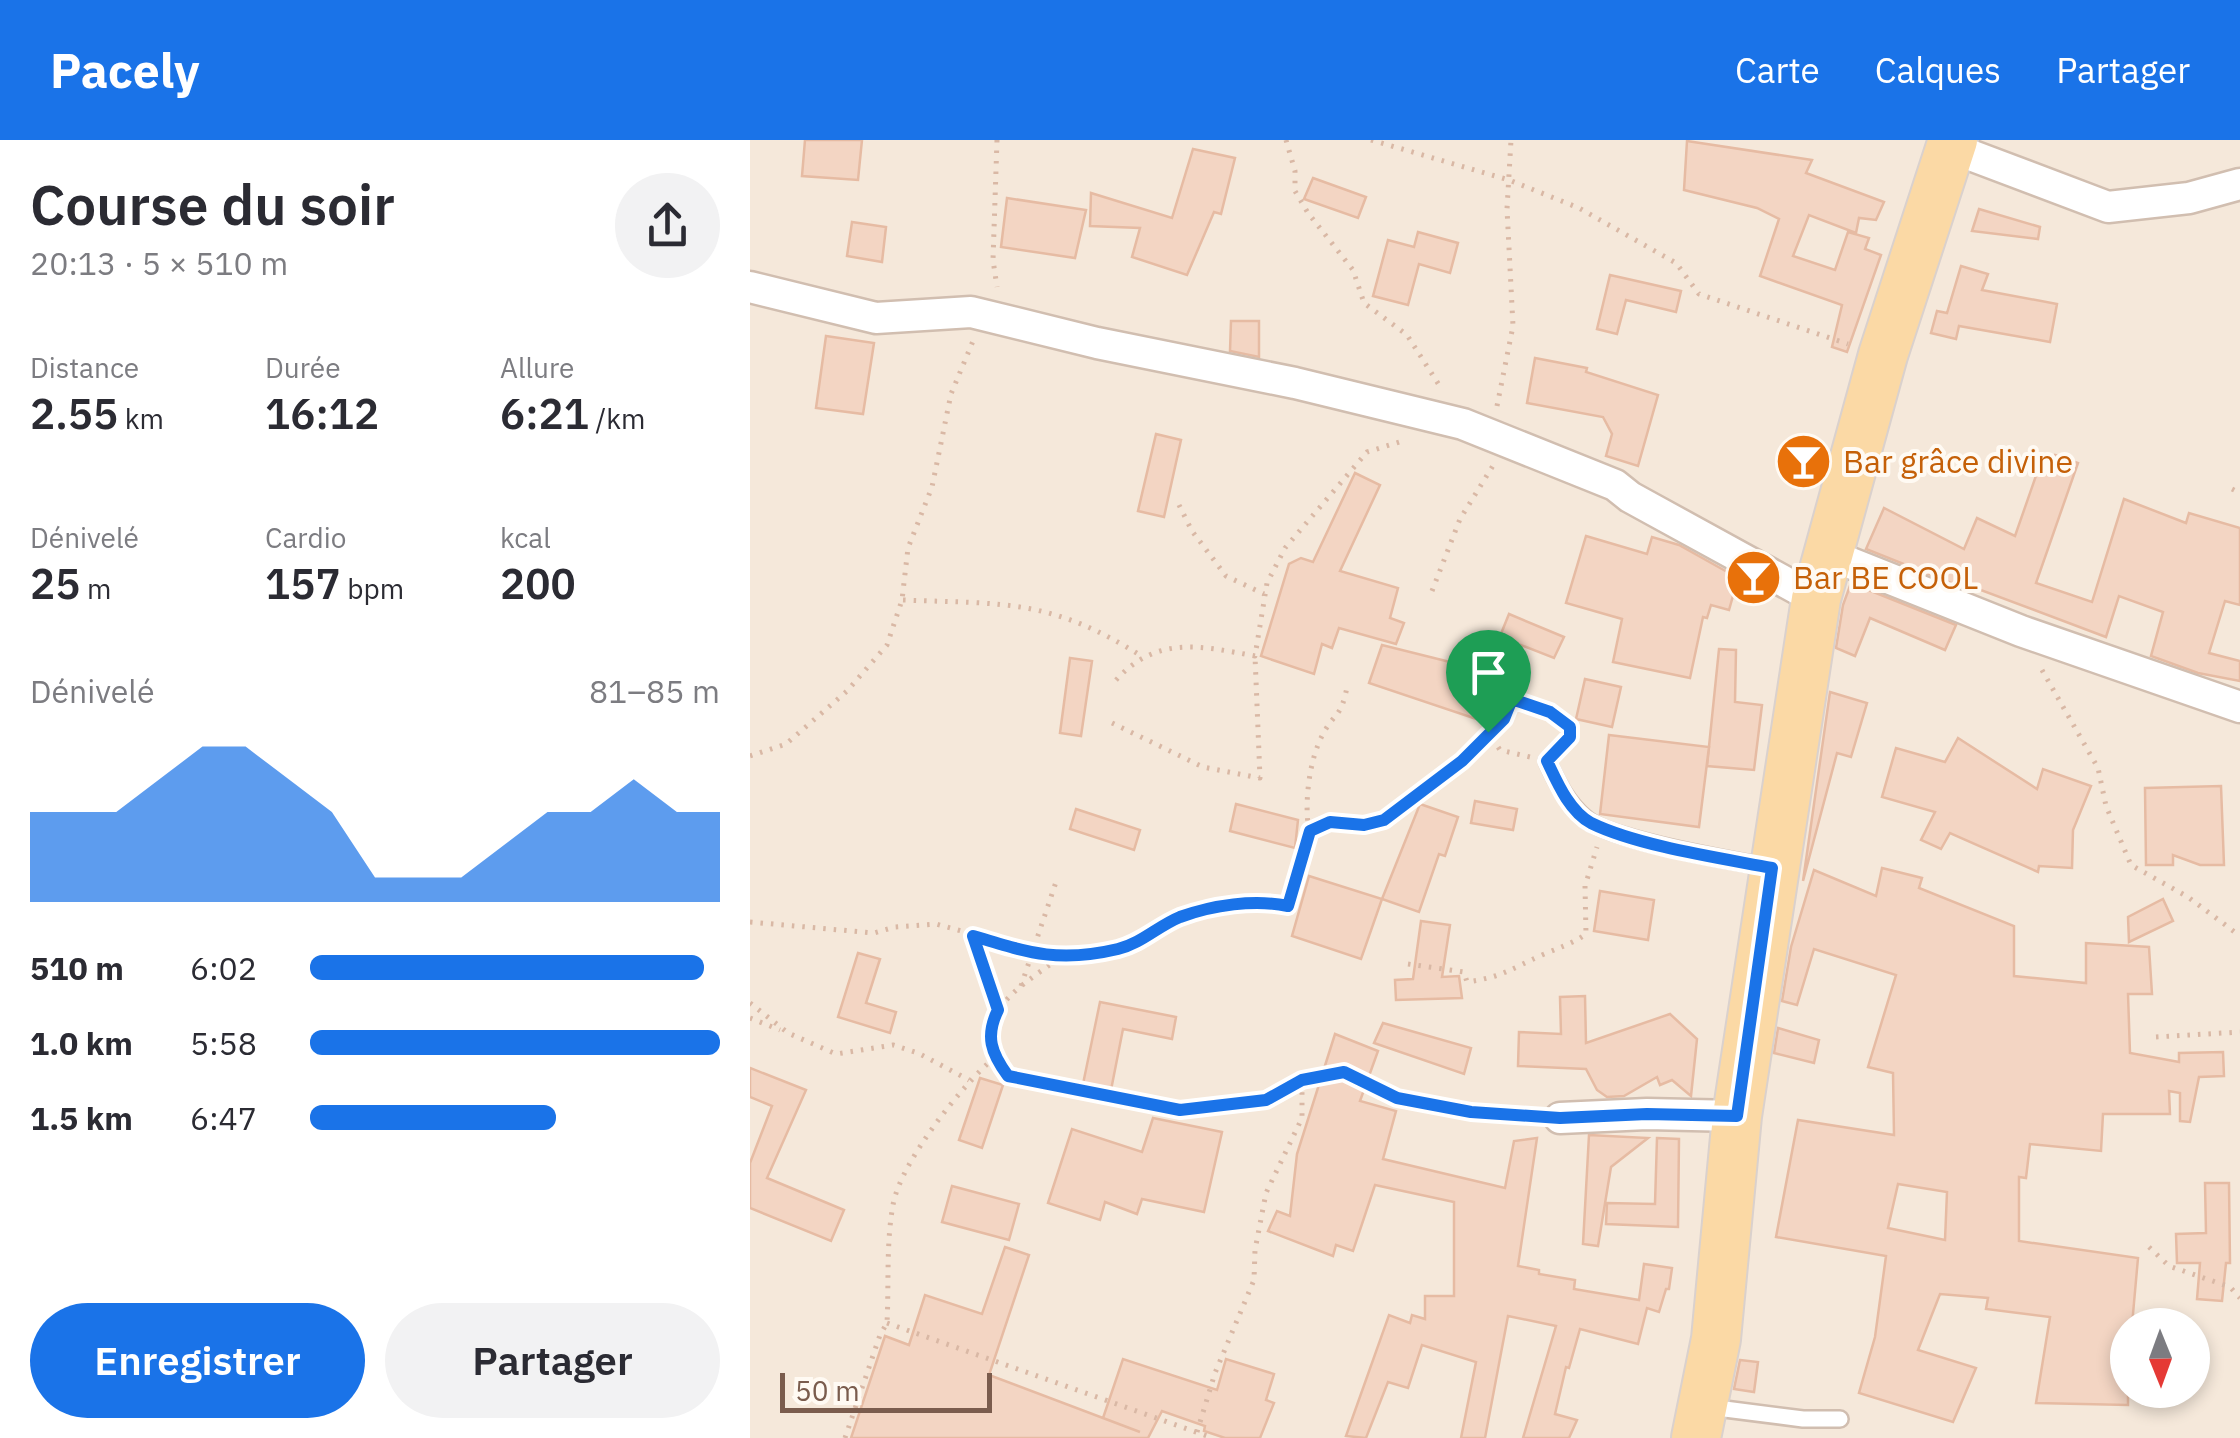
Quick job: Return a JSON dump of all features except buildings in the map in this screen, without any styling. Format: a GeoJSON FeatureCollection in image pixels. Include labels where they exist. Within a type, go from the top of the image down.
{"type":"FeatureCollection","features":[{"type":"Feature","properties":{"kind":"main road"},"geometry":{"type":"LineString","coordinates":[[1701,1422],[1716,1339],[1737,1116],[1816,599],[1883,355],[1951,144]]}},
{"type":"Feature","properties":{"kind":"street"},"geometry":{"type":"LineString","coordinates":[[1951,144],[2108,208],[2189,198],[2240,184]]}},
{"type":"Feature","properties":{"kind":"street"},"geometry":{"type":"LineString","coordinates":[[750,287],[876,318],[971,312],[1295,383],[1487,432],[1615,484],[1630,497],[1816,599]]}},
{"type":"Feature","properties":{"kind":"street"},"geometry":{"type":"LineString","coordinates":[[1828,554],[2021,631],[2240,707]]}},
{"type":"Feature","properties":{"kind":"street"},"geometry":{"type":"LineString","coordinates":[[1560,1118],[1647,1114],[1737,1116]]}},
{"type":"Feature","properties":{"kind":"lane"},"geometry":{"type":"LineString","coordinates":[[1547,761],[1562,793],[1589,822],[1683,851],[1772,868]]}},
{"type":"Feature","properties":{"kind":"lane"},"geometry":{"type":"LineString","coordinates":[[1701,1422],[1840,1419]]}},
{"type":"Feature","properties":{"kind":"path"},"geometry":{"type":"LineString","coordinates":[[750,756],[786,744],[847,691],[887,645],[902,600],[908,548],[932,486],[951,394],[993,318],[997,140]]}},
{"type":"Feature","properties":{"kind":"path"},"geometry":{"type":"LineString","coordinates":[[1286,140],[1295,171],[1295,190],[1308,214],[1353,270],[1364,303],[1408,335],[1487,432]]}},
{"type":"Feature","properties":{"kind":"path"},"geometry":{"type":"LineString","coordinates":[[1371,140],[1509,180],[1579,208],[1676,263],[1698,294],[1883,355]]}},
{"type":"Feature","properties":{"kind":"path"},"geometry":{"type":"LineString","coordinates":[[1432,591],[1487,432],[1514,326],[1511,140]]}},
{"type":"Feature","properties":{"kind":"path"},"geometry":{"type":"LineString","coordinates":[[1112,723],[1204,767],[1260,778],[1255,656],[1265,595],[1285,548],[1322,500],[1367,452],[1487,432]]}},
{"type":"Feature","properties":{"kind":"path"},"geometry":{"type":"LineString","coordinates":[[2232,489],[2240,493]]}},
{"type":"Feature","properties":{"kind":"path"},"geometry":{"type":"LineString","coordinates":[[1179,505],[1226,576],[1265,595]]}},
{"type":"Feature","properties":{"kind":"path"},"geometry":{"type":"LineString","coordinates":[[902,600],[975,600],[1038,608],[1098,629],[1143,657]]}},
{"type":"Feature","properties":{"kind":"path"},"geometry":{"type":"LineString","coordinates":[[2021,631],[2098,768],[2106,806],[2130,865],[2188,898],[2240,936]]}},
{"type":"Feature","properties":{"kind":"path"},"geometry":{"type":"LineString","coordinates":[[1116,680],[1160,648],[1208,647],[1255,656]]}},
{"type":"Feature","properties":{"kind":"path"},"geometry":{"type":"LineString","coordinates":[[750,922],[874,932],[895,926],[936,924],[1059,958],[1120,948],[1150,937],[1178,918],[1216,908],[1264,901],[1288,906],[1310,831],[1308,807],[1314,756],[1324,732],[1342,712],[1347,686]]}},
{"type":"Feature","properties":{"kind":"path"},"geometry":{"type":"LineString","coordinates":[[1310,831],[1330,822],[1364,825],[1384,820],[1462,761],[1488,732],[1504,719],[1512,699],[1550,712],[1570,727],[1570,737],[1547,761],[1500,750],[1488,732]]}},
{"type":"Feature","properties":{"kind":"path"},"geometry":{"type":"LineString","coordinates":[[1408,964],[1464,972],[1467,982],[1504,977],[1542,955],[1572,944],[1586,934],[1585,886],[1596,850],[1612,829]]}},
{"type":"Feature","properties":{"kind":"path"},"geometry":{"type":"LineString","coordinates":[[1020,988],[1058,880]]}},
{"type":"Feature","properties":{"kind":"path"},"geometry":{"type":"LineString","coordinates":[[973,936],[998,1010]]}},
{"type":"Feature","properties":{"kind":"path"},"geometry":{"type":"LineString","coordinates":[[1059,958],[998,1010],[988,1030],[995,1058],[1008,1076],[1180,1110],[1266,1100],[1302,1080],[1344,1072],[1397,1098],[1471,1112],[1560,1118]]}},
{"type":"Feature","properties":{"kind":"path"},"geometry":{"type":"LineString","coordinates":[[750,1002],[788,1034]]}},
{"type":"Feature","properties":{"kind":"path"},"geometry":{"type":"LineString","coordinates":[[750,1018],[836,1054],[892,1045],[918,1053],[969,1080]]}},
{"type":"Feature","properties":{"kind":"path"},"geometry":{"type":"LineString","coordinates":[[2156,1038],[2240,1032]]}},
{"type":"Feature","properties":{"kind":"path"},"geometry":{"type":"LineString","coordinates":[[845,1438],[880,1335],[888,1323],[893,1203],[905,1174],[969,1080],[995,1058]]}},
{"type":"Feature","properties":{"kind":"path"},"geometry":{"type":"LineString","coordinates":[[1197,1432],[1254,1280],[1255,1250],[1266,1193],[1302,1118],[1302,1080]]}},
{"type":"Feature","properties":{"kind":"path"},"geometry":{"type":"LineString","coordinates":[[2149,1247],[2170,1266],[2230,1287],[2240,1298]]}},
{"type":"Feature","properties":{"kind":"path"},"geometry":{"type":"LineString","coordinates":[[888,1323],[1213,1438]]}},
{"type":"Feature","properties":{"kind":"shaded area"},"geometry":{"type":"Polygon","coordinates":[[[750,140],[2240,140],[2240,1438],[750,1438],[750,140]]]}},
{"type":"Feature","properties":{"kind":"place","name":"Bar grâce divine"},"geometry":{"type":"Point","coordinates":[1804,462]}},
{"type":"Feature","properties":{"kind":"place","name":"Bar BE COOL"},"geometry":{"type":"Point","coordinates":[1754,578]}},
{"type":"Feature","properties":{"kind":"route"},"geometry":{"type":"LineString","coordinates":[[1512,699],[1550,712],[1570,727],[1570,737],[1547,761],[1562,793],[1589,822],[1683,851],[1772,868],[1737,1116],[1647,1114],[1560,1118],[1471,1112],[1397,1098],[1344,1072],[1302,1080],[1266,1100],[1180,1110],[1008,1076],[995,1058],[988,1030],[998,1010],[973,936],[1059,958],[1120,948],[1150,937],[1178,918],[1216,908],[1264,901],[1288,906],[1310,831],[1330,822],[1364,825],[1384,820],[1429,782],[1462,761],[1488,732],[1504,719],[1512,699]]}}]}
